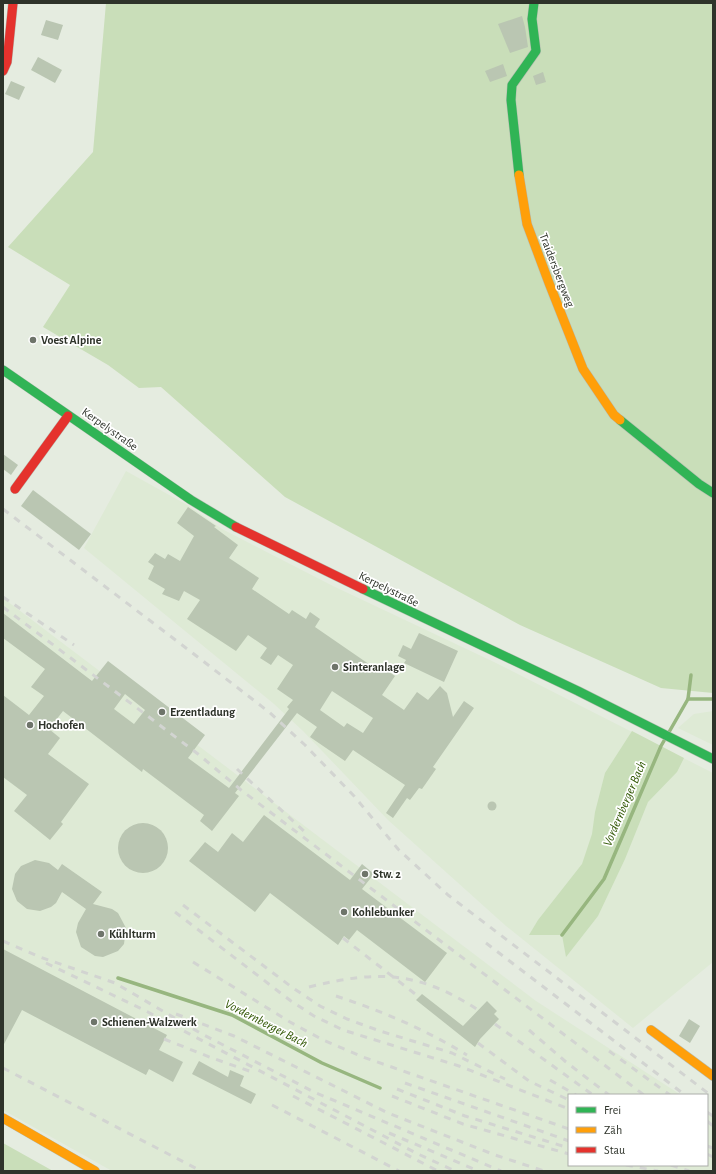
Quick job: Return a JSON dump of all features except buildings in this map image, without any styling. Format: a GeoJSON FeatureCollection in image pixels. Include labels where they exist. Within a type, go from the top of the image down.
{"type":"FeatureCollection","features":[{"type":"Feature","properties":{"kind":"main road"},"geometry":{"type":"LineString","coordinates":[[3,71],[7,62],[13,3]]}},
{"type":"Feature","properties":{"kind":"main road","name":"Traidersbergweg"},"geometry":{"type":"LineString","coordinates":[[534,3],[532,19],[536,51],[512,84],[511,100],[517,159],[530,231],[583,369],[614,415],[699,484],[713,493]]}},
{"type":"Feature","properties":{"kind":"main road","name":"Kerpelystraße"},"geometry":{"type":"LineString","coordinates":[[3,370],[191,500],[242,531],[578,691],[644,726],[713,758]]}},
{"type":"Feature","properties":{"kind":"main road","name":"Kerpelystraße"},"geometry":{"type":"LineString","coordinates":[[15,489],[68,416]]}},
{"type":"Feature","properties":{"kind":"main road"},"geometry":{"type":"LineString","coordinates":[[651,1030],[713,1076]]}},
{"type":"Feature","properties":{"kind":"main road"},"geometry":{"type":"LineString","coordinates":[[3,1118],[95,1171]]}},
{"type":"Feature","properties":{"kind":"shaded area"},"geometry":{"type":"Polygon","coordinates":[[[126,471],[189,506],[222,529],[333,586],[494,662],[713,773],[713,962],[633,1028],[506,926],[388,820],[303,731],[274,704],[84,548],[126,471]]]}},
{"type":"Feature","properties":{"kind":"shaded area"},"geometry":{"type":"Polygon","coordinates":[[[3,598],[536,1001],[679,1094],[568,1094],[568,1166],[708,1166],[708,1113],[713,1116],[713,1171],[112,1171],[3,1110],[3,598]]]}},
{"type":"Feature","properties":{"kind":"shaded area"},"geometry":{"type":"Polygon","coordinates":[[[713,711],[713,745],[678,728],[694,714],[713,711]]]}},
{"type":"Feature","properties":{"kind":"green space"},"geometry":{"type":"Polygon","coordinates":[[[106,3],[713,3],[713,693],[661,688],[520,625],[285,497],[161,387],[139,388],[108,365],[43,327],[70,285],[8,247],[93,152],[106,3]]]}},
{"type":"Feature","properties":{"kind":"green space"},"geometry":{"type":"Polygon","coordinates":[[[632,731],[684,758],[677,772],[648,802],[625,859],[598,916],[566,957],[562,935],[529,935],[538,920],[582,864],[592,834],[595,812],[605,773],[632,731]]]}},
{"type":"Feature","properties":{"kind":"green space"},"geometry":{"type":"Polygon","coordinates":[[[3,1143],[53,1171],[3,1171],[3,1143]]]}},
{"type":"Feature","properties":{"kind":"waterway"},"geometry":{"type":"LineString","coordinates":[[688,699],[691,675]]}},
{"type":"Feature","properties":{"kind":"waterway","name":"Vordernberger Bach"},"geometry":{"type":"LineString","coordinates":[[562,935],[604,879],[661,746],[688,699],[713,699]]}},
{"type":"Feature","properties":{"kind":"waterway","name":"Vordernberger Bach"},"geometry":{"type":"LineString","coordinates":[[118,978],[232,1015],[322,1063],[380,1088]]}},
{"type":"Feature","properties":{"kind":"railway"},"geometry":{"type":"LineString","coordinates":[[3,509],[269,712],[305,745],[354,796],[398,849],[448,895],[713,1097]]}},
{"type":"Feature","properties":{"kind":"railway"},"geometry":{"type":"LineString","coordinates":[[3,597],[74,645]]}},
{"type":"Feature","properties":{"kind":"railway"},"geometry":{"type":"LineString","coordinates":[[3,607],[198,754],[241,790],[643,1094]]}},
{"type":"Feature","properties":{"kind":"railway"},"geometry":{"type":"LineString","coordinates":[[237,769],[306,833]]}},
{"type":"Feature","properties":{"kind":"railway"},"geometry":{"type":"LineString","coordinates":[[183,905],[293,988],[320,1006],[347,1019],[380,1031],[452,1053],[505,1079]]}},
{"type":"Feature","properties":{"kind":"railway"},"geometry":{"type":"LineString","coordinates":[[175,912],[291,1001],[314,1016],[343,1030],[459,1066],[568,1109]]}},
{"type":"Feature","properties":{"kind":"railway"},"geometry":{"type":"LineString","coordinates":[[343,938],[419,997]]}},
{"type":"Feature","properties":{"kind":"railway"},"geometry":{"type":"LineString","coordinates":[[3,941],[40,957],[115,983],[202,1034],[314,1092],[501,1171]]}},
{"type":"Feature","properties":{"kind":"railway"},"geometry":{"type":"LineString","coordinates":[[486,943],[684,1094]]}},
{"type":"Feature","properties":{"kind":"railway"},"geometry":{"type":"LineString","coordinates":[[193,962],[290,1022],[323,1040],[363,1057],[568,1129]]}},
{"type":"Feature","properties":{"kind":"railway"},"geometry":{"type":"LineString","coordinates":[[46,963],[144,1010],[418,1154],[455,1171]]}},
{"type":"Feature","properties":{"kind":"railway"},"geometry":{"type":"LineString","coordinates":[[309,987],[356,978],[397,978],[417,981],[436,988],[457,997],[478,1010]]}},
{"type":"Feature","properties":{"kind":"railway"},"geometry":{"type":"LineString","coordinates":[[336,996],[403,1022],[436,1037],[467,1055]]}},
{"type":"Feature","properties":{"kind":"railway"},"geometry":{"type":"LineString","coordinates":[[176,1014],[234,1036],[388,1113],[495,1155],[544,1171]]}},
{"type":"Feature","properties":{"kind":"railway"},"geometry":{"type":"LineString","coordinates":[[495,1024],[592,1094]]}},
{"type":"Feature","properties":{"kind":"railway"},"geometry":{"type":"LineString","coordinates":[[529,1030],[566,1062],[608,1094]]}},
{"type":"Feature","properties":{"kind":"railway"},"geometry":{"type":"LineString","coordinates":[[164,1039],[252,1072]]}},
{"type":"Feature","properties":{"kind":"railway"},"geometry":{"type":"LineString","coordinates":[[478,1043],[529,1081],[568,1100]]}},
{"type":"Feature","properties":{"kind":"railway"},"geometry":{"type":"LineString","coordinates":[[609,1051],[669,1094]]}},
{"type":"Feature","properties":{"kind":"railway"},"geometry":{"type":"LineString","coordinates":[[3,1068],[201,1171]]}},
{"type":"Feature","properties":{"kind":"railway"},"geometry":{"type":"LineString","coordinates":[[550,1080],[574,1094]]}},
{"type":"Feature","properties":{"kind":"railway"},"geometry":{"type":"LineString","coordinates":[[405,1083],[568,1141]]}},
{"type":"Feature","properties":{"kind":"railway"},"geometry":{"type":"LineString","coordinates":[[397,1089],[465,1116],[568,1148]]}},
{"type":"Feature","properties":{"kind":"railway"},"geometry":{"type":"LineString","coordinates":[[293,1096],[438,1171]]}},
{"type":"Feature","properties":{"kind":"railway"},"geometry":{"type":"LineString","coordinates":[[392,1096],[463,1124],[568,1154]]}},
{"type":"Feature","properties":{"kind":"railway"},"geometry":{"type":"LineString","coordinates":[[272,1105],[399,1171]]}},
{"type":"Feature","properties":{"kind":"railway"},"geometry":{"type":"LineString","coordinates":[[708,1113],[713,1116]]}},
{"type":"Feature","properties":{"kind":"railway"},"geometry":{"type":"LineString","coordinates":[[708,1122],[713,1126]]}},
{"type":"Feature","properties":{"kind":"railway"},"geometry":{"type":"LineString","coordinates":[[389,1133],[478,1171]]}},
{"type":"Feature","properties":{"kind":"railway"},"geometry":{"type":"LineString","coordinates":[[708,1146],[713,1148]]}},
{"type":"Feature","properties":{"kind":"railway"},"geometry":{"type":"LineString","coordinates":[[708,1154],[713,1157]]}},
{"type":"Feature","properties":{"kind":"railway"},"geometry":{"type":"LineString","coordinates":[[631,1166],[658,1171]]}},
{"type":"Feature","properties":{"kind":"railway"},"geometry":{"type":"LineString","coordinates":[[674,1166],[689,1171]]}},
{"type":"Feature","properties":{"kind":"traffic: fast"},"geometry":{"type":"LineString","coordinates":[[519,175],[511,100],[512,85],[536,51],[532,19],[534,3]]}},
{"type":"Feature","properties":{"kind":"traffic: fast"},"geometry":{"type":"LineString","coordinates":[[3,370],[191,500],[236,527]]}},
{"type":"Feature","properties":{"kind":"traffic: fast"},"geometry":{"type":"LineString","coordinates":[[620,420],[699,484],[713,493]]}},
{"type":"Feature","properties":{"kind":"traffic: fast"},"geometry":{"type":"LineString","coordinates":[[363,589],[578,691],[713,759]]}},
{"type":"Feature","properties":{"kind":"traffic: slow"},"geometry":{"type":"LineString","coordinates":[[519,175],[527,224],[583,369],[614,415],[620,420]]}},
{"type":"Feature","properties":{"kind":"traffic: slow"},"geometry":{"type":"LineString","coordinates":[[651,1030],[713,1076]]}},
{"type":"Feature","properties":{"kind":"traffic: slow"},"geometry":{"type":"LineString","coordinates":[[3,1118],[95,1171]]}},
{"type":"Feature","properties":{"kind":"traffic: jam"},"geometry":{"type":"LineString","coordinates":[[3,71],[7,62],[13,3]]}},
{"type":"Feature","properties":{"kind":"traffic: jam"},"geometry":{"type":"LineString","coordinates":[[15,489],[68,416]]}},
{"type":"Feature","properties":{"kind":"traffic: jam"},"geometry":{"type":"LineString","coordinates":[[236,527],[363,589]]}},
{"type":"Feature","properties":{"kind":"place","name":"Voest Alpine"},"geometry":{"type":"Point","coordinates":[33,340]}},
{"type":"Feature","properties":{"kind":"place","name":"Sinteranlage"},"geometry":{"type":"Point","coordinates":[335,667]}},
{"type":"Feature","properties":{"kind":"place","name":"Erzentladung"},"geometry":{"type":"Point","coordinates":[162,712]}},
{"type":"Feature","properties":{"kind":"place","name":"Hochofen"},"geometry":{"type":"Point","coordinates":[30,725]}},
{"type":"Feature","properties":{"kind":"place","name":"Stw. 2"},"geometry":{"type":"Point","coordinates":[365,874]}},
{"type":"Feature","properties":{"kind":"place","name":"Kohlebunker"},"geometry":{"type":"Point","coordinates":[344,912]}},
{"type":"Feature","properties":{"kind":"place","name":"Kühlturm"},"geometry":{"type":"Point","coordinates":[101,934]}},
{"type":"Feature","properties":{"kind":"place","name":"Schienen-Walzwerk"},"geometry":{"type":"Point","coordinates":[94,1022]}}]}
